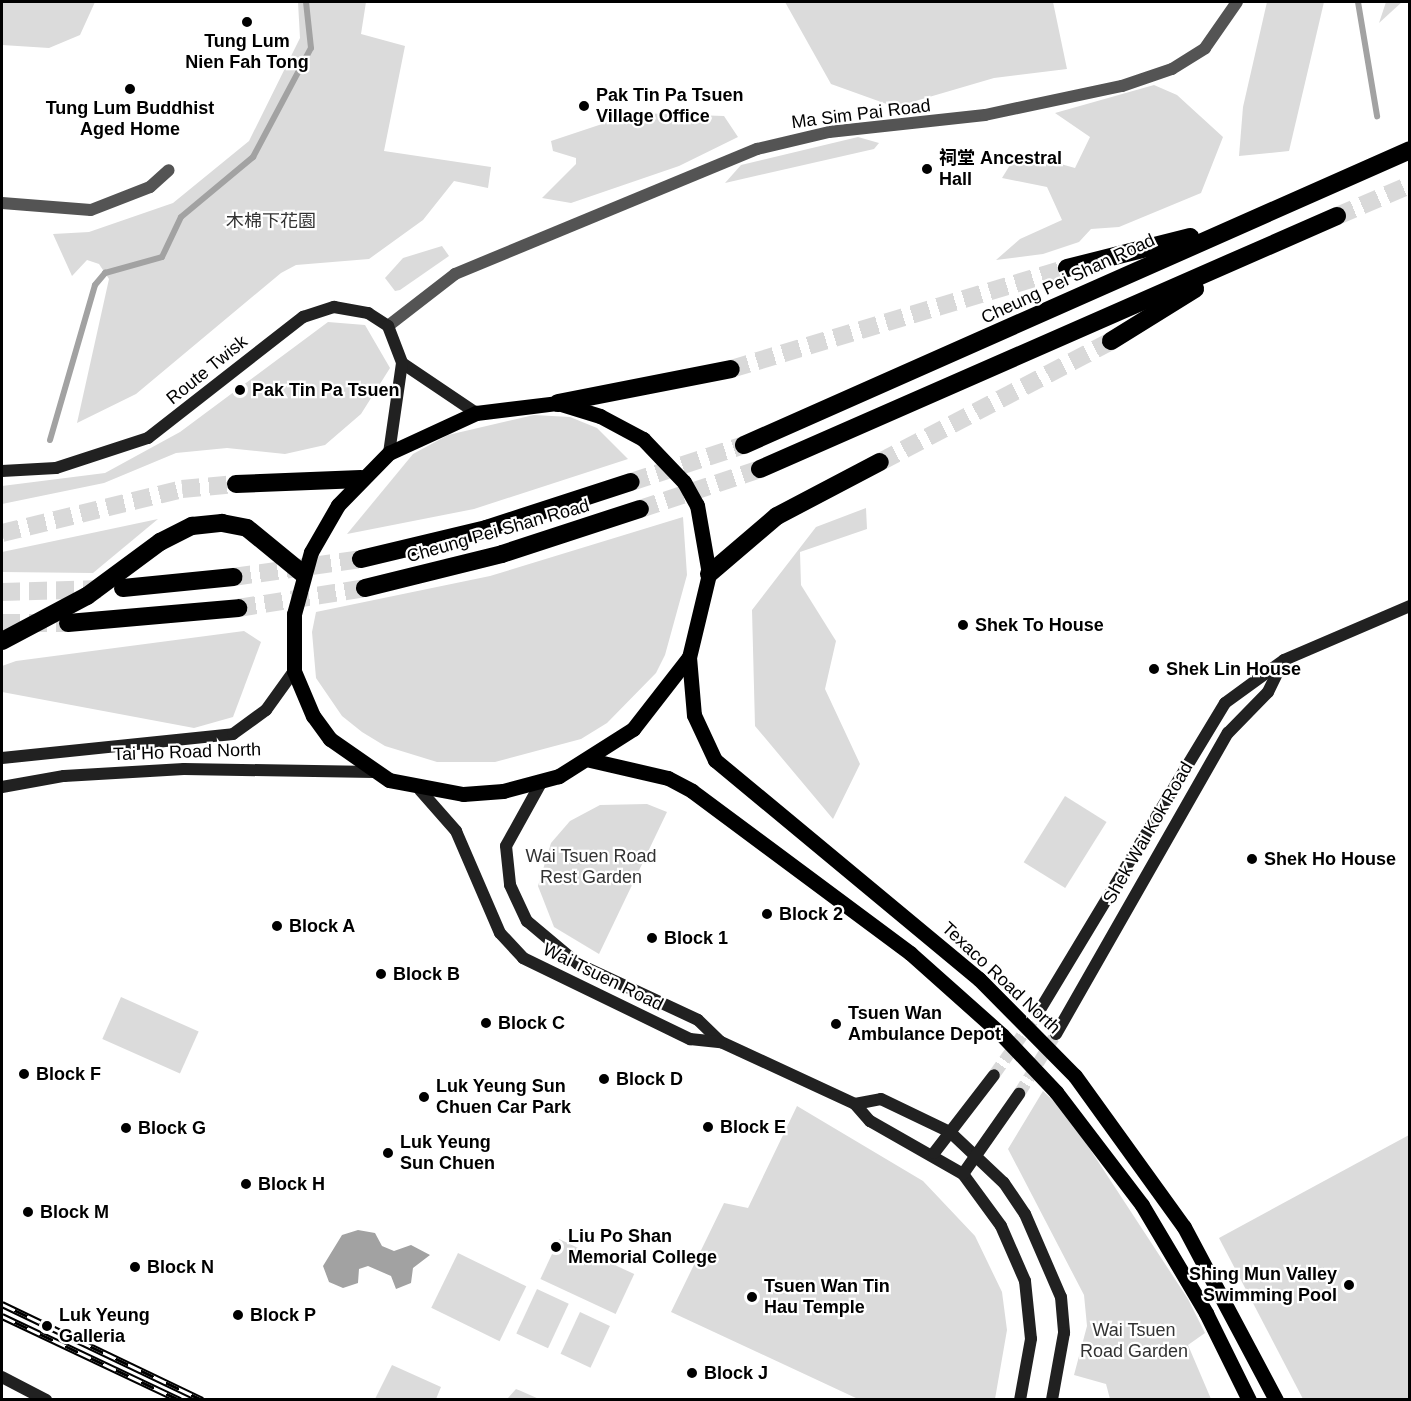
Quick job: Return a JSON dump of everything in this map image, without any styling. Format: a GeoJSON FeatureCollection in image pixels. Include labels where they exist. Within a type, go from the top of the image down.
{"type":"FeatureCollection","features":[{"type":"Feature","properties":{"kind":"highway","name":"Cheung Pei Shan Road"},"geometry":{"type":"LineString","coordinates":[[744,445],[1230,227],[1410,150]]}},
{"type":"Feature","properties":{"kind":"highway"},"geometry":{"type":"LineString","coordinates":[[760,469],[1337,216]]}},
{"type":"Feature","properties":{"kind":"highway"},"geometry":{"type":"LineString","coordinates":[[1067,268],[1230,227]]}},
{"type":"Feature","properties":{"kind":"highway"},"geometry":{"type":"LineString","coordinates":[[1111,341],[1242,259]]}},
{"type":"Feature","properties":{"kind":"highway"},"geometry":{"type":"LineString","coordinates":[[558,403],[731,369]]}},
{"type":"Feature","properties":{"kind":"highway"},"geometry":{"type":"LineString","coordinates":[[709,574],[769,521],[880,462]]}},
{"type":"Feature","properties":{"kind":"highway"},"geometry":{"type":"LineString","coordinates":[[236,484],[361,479]]}},
{"type":"Feature","properties":{"kind":"highway","name":"Cheung Pei Shan Road"},"geometry":{"type":"LineString","coordinates":[[361,559],[486,529],[631,483]]}},
{"type":"Feature","properties":{"kind":"highway","name":"Cheung Pei Shan Road"},"geometry":{"type":"LineString","coordinates":[[365,588],[502,554],[640,509]]}},
{"type":"Feature","properties":{"kind":"highway"},"geometry":{"type":"LineString","coordinates":[[2,641],[87,596],[183,529],[230,523],[267,540],[302,573]]}},
{"type":"Feature","properties":{"kind":"highway"},"geometry":{"type":"LineString","coordinates":[[123,588],[232,577]]}},
{"type":"Feature","properties":{"kind":"highway"},"geometry":{"type":"LineString","coordinates":[[68,623],[238,608]]}},
{"type":"Feature","properties":{"kind":"main road","name":"Route Twisk"},"geometry":{"type":"LineString","coordinates":[[2,471],[65,466],[148,438],[318,309],[351,308],[388,326]]}},
{"type":"Feature","properties":{"kind":"main road"},"geometry":{"type":"LineString","coordinates":[[388,326],[402,363],[389,453]]}},
{"type":"Feature","properties":{"kind":"main road"},"geometry":{"type":"LineString","coordinates":[[402,363],[476,413]]}},
{"type":"Feature","properties":{"kind":"main road"},"geometry":{"type":"LineString","coordinates":[[558,403],[623,427],[666,461],[697,505],[709,574],[689,657],[633,729],[590,760],[542,781],[463,794],[420,790],[374,772],[330,739],[294,671],[294,614],[302,573],[324,527],[361,479],[389,453],[476,413],[558,403]]}},
{"type":"Feature","properties":{"kind":"main road","name":"Shek Wai Kok Road"},"geometry":{"type":"LineString","coordinates":[[1038,1013],[1211,721],[1241,689],[1284,660],[1410,606]]}},
{"type":"Feature","properties":{"kind":"main road","name":"Texaco Road North"},"geometry":{"type":"LineString","coordinates":[[689,657],[694,715],[715,760],[979,980],[1075,1076],[1184,1227],[1276,1400]]}},
{"type":"Feature","properties":{"kind":"main road","name":"Shek Wai Kok Road"},"geometry":{"type":"LineString","coordinates":[[1056,1034],[1228,733],[1268,692],[1284,660]]}},
{"type":"Feature","properties":{"kind":"main road","name":"Tai Ho Road North"},"geometry":{"type":"LineString","coordinates":[[2,759],[233,735],[261,715],[294,671]]}},
{"type":"Feature","properties":{"kind":"main road"},"geometry":{"type":"LineString","coordinates":[[590,760],[668,778],[692,791],[910,953],[1002,1035],[1056,1092],[1142,1205],[1206,1313],[1249,1400]]}},
{"type":"Feature","properties":{"kind":"main road","name":"Tai Ho Road North"},"geometry":{"type":"LineString","coordinates":[[2,787],[112,772],[374,772]]}},
{"type":"Feature","properties":{"kind":"main road","name":"Wai Tsuen Road"},"geometry":{"type":"LineString","coordinates":[[542,781],[506,846],[510,885],[527,921],[578,964],[698,1020],[721,1042],[855,1104],[870,1121],[934,1153],[963,1174],[1001,1226],[1025,1281],[1031,1339],[1020,1400]]}},
{"type":"Feature","properties":{"kind":"main road","name":"Wai Tsuen Road"},"geometry":{"type":"LineString","coordinates":[[420,790],[456,831],[500,933],[523,958],[690,1039],[721,1042]]}},
{"type":"Feature","properties":{"kind":"main road"},"geometry":{"type":"LineString","coordinates":[[934,1153],[994,1075]]}},
{"type":"Feature","properties":{"kind":"main road"},"geometry":{"type":"LineString","coordinates":[[963,1174],[1019,1094]]}},
{"type":"Feature","properties":{"kind":"main road"},"geometry":{"type":"LineString","coordinates":[[855,1104],[881,1099],[950,1132],[978,1155],[1025,1214],[1053,1267],[1064,1333],[1052,1400]]}},
{"type":"Feature","properties":{"kind":"main road"},"geometry":{"type":"LineString","coordinates":[[2,1377],[46,1400]]}},
{"type":"Feature","properties":{"kind":"street","name":"Ma Sim Pai Road"},"geometry":{"type":"LineString","coordinates":[[388,326],[454,274],[757,149],[828,132],[985,115],[1122,86],[1172,69],[1205,48],[1237,2]]}},
{"type":"Feature","properties":{"kind":"street"},"geometry":{"type":"LineString","coordinates":[[2,203],[91,210],[150,187],[169,170]]}},
{"type":"Feature","properties":{"kind":"green space"},"geometry":{"type":"Polygon","coordinates":[[[2,2],[95,2],[80,35],[49,48],[2,45],[2,2]]]}},
{"type":"Feature","properties":{"kind":"green space","name":"木棉下花園"},"geometry":{"type":"Polygon","coordinates":[[[298,2],[366,2],[361,34],[405,46],[384,151],[491,167],[488,188],[454,181],[423,220],[369,259],[296,265],[281,273],[136,394],[77,423],[109,279],[99,264],[87,260],[72,276],[53,234],[89,232],[173,203],[249,141],[300,38],[298,2]]]}},
{"type":"Feature","properties":{"kind":"green space"},"geometry":{"type":"Polygon","coordinates":[[[785,2],[1053,2],[1067,69],[994,78],[895,107],[831,84],[785,2]]]}},
{"type":"Feature","properties":{"kind":"green space"},"geometry":{"type":"Polygon","coordinates":[[[1267,2],[1324,2],[1289,151],[1239,156],[1243,107],[1267,2]]]}},
{"type":"Feature","properties":{"kind":"green space"},"geometry":{"type":"Polygon","coordinates":[[[1386,2],[1402,2],[1379,23],[1386,2]]]}},
{"type":"Feature","properties":{"kind":"green space"},"geometry":{"type":"Polygon","coordinates":[[[1154,85],[1177,95],[1223,137],[1201,193],[1119,227],[1091,229],[1079,242],[1043,254],[996,260],[1020,239],[1062,220],[1047,187],[1002,178],[1018,152],[1075,168],[1090,137],[1055,113],[1154,85]]]}},
{"type":"Feature","properties":{"kind":"green space"},"geometry":{"type":"Polygon","coordinates":[[[635,113],[724,116],[738,137],[679,166],[571,203],[542,198],[576,164],[576,158],[553,151],[551,141],[635,113]]]}},
{"type":"Feature","properties":{"kind":"green space"},"geometry":{"type":"Polygon","coordinates":[[[858,137],[879,143],[874,149],[725,183],[741,165],[858,137]]]}},
{"type":"Feature","properties":{"kind":"green space"},"geometry":{"type":"Polygon","coordinates":[[[442,246],[449,256],[400,290],[395,291],[385,278],[403,258],[442,246]]]}},
{"type":"Feature","properties":{"kind":"green space"},"geometry":{"type":"Polygon","coordinates":[[[328,322],[365,325],[390,368],[361,414],[325,445],[285,454],[227,448],[176,453],[104,483],[2,504],[2,486],[105,473],[180,432],[328,322]]]}},
{"type":"Feature","properties":{"kind":"green space"},"geometry":{"type":"Polygon","coordinates":[[[534,415],[570,417],[597,428],[628,459],[474,509],[347,534],[413,454],[448,435],[534,415]]]}},
{"type":"Feature","properties":{"kind":"green space"},"geometry":{"type":"Polygon","coordinates":[[[866,508],[867,529],[800,552],[801,585],[836,641],[825,689],[860,764],[833,819],[755,726],[752,610],[816,527],[866,508]]]}},
{"type":"Feature","properties":{"kind":"green space"},"geometry":{"type":"Polygon","coordinates":[[[683,517],[687,575],[665,655],[656,673],[607,723],[581,739],[495,762],[437,762],[385,746],[362,732],[342,716],[316,678],[312,632],[316,612],[490,576],[683,517]]]}},
{"type":"Feature","properties":{"kind":"green space"},"geometry":{"type":"Polygon","coordinates":[[[158,519],[93,573],[2,572],[2,552],[158,519]]]}},
{"type":"Feature","properties":{"kind":"green space"},"geometry":{"type":"Polygon","coordinates":[[[244,631],[261,642],[233,717],[194,728],[2,692],[2,666],[16,661],[244,631]]]}},
{"type":"Feature","properties":{"kind":"green space"},"geometry":{"type":"Polygon","coordinates":[[[1065,796],[1107,822],[1065,888],[1024,862],[1065,796]]]}},
{"type":"Feature","properties":{"kind":"green space","name":"Wai Tsuen Road Rest Garden"},"geometry":{"type":"Polygon","coordinates":[[[647,804],[667,812],[599,954],[554,927],[538,886],[551,843],[570,821],[600,805],[647,804]]]}},
{"type":"Feature","properties":{"kind":"green space"},"geometry":{"type":"Polygon","coordinates":[[[121,997],[199,1032],[180,1074],[102,1039],[121,997]]]}},
{"type":"Feature","properties":{"kind":"green space","name":"Wai Tsuen Road Garden"},"geometry":{"type":"Polygon","coordinates":[[[1043,1091],[1067,1114],[1188,1299],[1205,1333],[1188,1345],[1211,1399],[1110,1399],[1106,1384],[1074,1375],[1087,1326],[1084,1295],[1008,1149],[1043,1091]]]}},
{"type":"Feature","properties":{"kind":"green space"},"geometry":{"type":"Polygon","coordinates":[[[797,1106],[923,1181],[975,1236],[1002,1292],[1007,1330],[995,1399],[858,1399],[671,1312],[724,1203],[748,1208],[797,1106]]]}},
{"type":"Feature","properties":{"kind":"green space","name":"Shing Mun Valley Swimming Pool"},"geometry":{"type":"Polygon","coordinates":[[[1409,1135],[1409,1399],[1303,1399],[1219,1238],[1409,1135]]]}},
{"type":"Feature","properties":{"kind":"green space"},"geometry":{"type":"Polygon","coordinates":[[[559,1239],[634,1274],[616,1314],[540,1279],[559,1239]]]}},
{"type":"Feature","properties":{"kind":"green space"},"geometry":{"type":"Polygon","coordinates":[[[458,1253],[526,1286],[500,1341],[431,1308],[458,1253]]]}},
{"type":"Feature","properties":{"kind":"green space"},"geometry":{"type":"Polygon","coordinates":[[[537,1289],[569,1304],[548,1348],[516,1333],[537,1289]]]}},
{"type":"Feature","properties":{"kind":"green space"},"geometry":{"type":"Polygon","coordinates":[[[580,1312],[610,1326],[590,1368],[561,1354],[580,1312]]]}},
{"type":"Feature","properties":{"kind":"green space"},"geometry":{"type":"Polygon","coordinates":[[[392,1365],[441,1387],[436,1399],[375,1399],[392,1365]]]}},
{"type":"Feature","properties":{"kind":"green space"},"geometry":{"type":"Polygon","coordinates":[[[516,1389],[521,1391],[539,1399],[507,1399],[516,1389]]]}},
{"type":"Feature","properties":{"kind":"shaded area"},"geometry":{"type":"Polygon","coordinates":[[[358,1230],[375,1233],[382,1246],[394,1251],[411,1245],[430,1255],[413,1268],[411,1283],[396,1289],[391,1276],[368,1266],[359,1269],[358,1283],[343,1288],[329,1282],[323,1266],[342,1235],[358,1230]]]}},
{"type":"Feature","properties":{"kind":"waterway"},"geometry":{"type":"LineString","coordinates":[[50,440],[95,285],[105,273],[162,257],[181,217],[253,157],[311,48],[306,2]]}},
{"type":"Feature","properties":{"kind":"waterway"},"geometry":{"type":"LineString","coordinates":[[1358,2],[1377,116]]}},
{"type":"Feature","properties":{"kind":"tunnel"},"geometry":{"type":"LineString","coordinates":[[1337,216],[1410,185]]}},
{"type":"Feature","properties":{"kind":"tunnel"},"geometry":{"type":"LineString","coordinates":[[731,369],[1067,268]]}},
{"type":"Feature","properties":{"kind":"tunnel"},"geometry":{"type":"LineString","coordinates":[[880,462],[1111,341]]}},
{"type":"Feature","properties":{"kind":"tunnel"},"geometry":{"type":"LineString","coordinates":[[631,482],[744,445]]}},
{"type":"Feature","properties":{"kind":"tunnel"},"geometry":{"type":"LineString","coordinates":[[640,509],[760,469]]}},
{"type":"Feature","properties":{"kind":"tunnel"},"geometry":{"type":"LineString","coordinates":[[2,533],[182,489],[236,484]]}},
{"type":"Feature","properties":{"kind":"tunnel"},"geometry":{"type":"LineString","coordinates":[[233,577],[361,559]]}},
{"type":"Feature","properties":{"kind":"tunnel"},"geometry":{"type":"LineString","coordinates":[[238,608],[365,588]]}},
{"type":"Feature","properties":{"kind":"tunnel"},"geometry":{"type":"LineString","coordinates":[[2,592],[102,589]]}},
{"type":"Feature","properties":{"kind":"tunnel"},"geometry":{"type":"LineString","coordinates":[[2,623],[68,623]]}},
{"type":"Feature","properties":{"kind":"tunnel"},"geometry":{"type":"LineString","coordinates":[[994,1075],[1038,1013]]}},
{"type":"Feature","properties":{"kind":"tunnel"},"geometry":{"type":"LineString","coordinates":[[1019,1094],[1056,1034]]}},
{"type":"Feature","properties":{"kind":"railway"},"geometry":{"type":"LineString","coordinates":[[2,1304],[202,1400]]}},
{"type":"Feature","properties":{"kind":"railway"},"geometry":{"type":"LineString","coordinates":[[2,1316],[180,1400]]}},
{"type":"Feature","properties":{"kind":"place","name":"Tung Lum Nien Fah Tong"},"geometry":{"type":"Point","coordinates":[247,22]}},
{"type":"Feature","properties":{"kind":"place","name":"Tung Lum Buddhist Aged Home"},"geometry":{"type":"Point","coordinates":[130,89]}},
{"type":"Feature","properties":{"kind":"place","name":"Pak Tin Pa Tsuen Village Office"},"geometry":{"type":"Point","coordinates":[584,106]}},
{"type":"Feature","properties":{"kind":"place","name":"祠堂 Ancestral Hall"},"geometry":{"type":"Point","coordinates":[927,169]}},
{"type":"Feature","properties":{"kind":"place","name":"Pak Tin Pa Tsuen"},"geometry":{"type":"Point","coordinates":[240,390]}},
{"type":"Feature","properties":{"kind":"place","name":"Shek To House"},"geometry":{"type":"Point","coordinates":[963,625]}},
{"type":"Feature","properties":{"kind":"place","name":"Shek Lin House"},"geometry":{"type":"Point","coordinates":[1154,669]}},
{"type":"Feature","properties":{"kind":"place","name":"Shek Ho House"},"geometry":{"type":"Point","coordinates":[1252,859]}},
{"type":"Feature","properties":{"kind":"place","name":"Block 2"},"geometry":{"type":"Point","coordinates":[767,914]}},
{"type":"Feature","properties":{"kind":"place","name":"Block A"},"geometry":{"type":"Point","coordinates":[277,926]}},
{"type":"Feature","properties":{"kind":"place","name":"Block 1"},"geometry":{"type":"Point","coordinates":[652,938]}},
{"type":"Feature","properties":{"kind":"place","name":"Block B"},"geometry":{"type":"Point","coordinates":[381,974]}},
{"type":"Feature","properties":{"kind":"place","name":"Block C"},"geometry":{"type":"Point","coordinates":[486,1023]}},
{"type":"Feature","properties":{"kind":"place","name":"Tsuen Wan Ambulance Depot"},"geometry":{"type":"Point","coordinates":[836,1024]}},
{"type":"Feature","properties":{"kind":"place","name":"Block F"},"geometry":{"type":"Point","coordinates":[24,1074]}},
{"type":"Feature","properties":{"kind":"place","name":"Block D"},"geometry":{"type":"Point","coordinates":[604,1079]}},
{"type":"Feature","properties":{"kind":"place","name":"Luk Yeung Sun Chuen Car Park"},"geometry":{"type":"Point","coordinates":[424,1097]}},
{"type":"Feature","properties":{"kind":"place","name":"Block E"},"geometry":{"type":"Point","coordinates":[708,1127]}},
{"type":"Feature","properties":{"kind":"place","name":"Block G"},"geometry":{"type":"Point","coordinates":[126,1128]}},
{"type":"Feature","properties":{"kind":"place","name":"Luk Yeung Sun Chuen"},"geometry":{"type":"Point","coordinates":[388,1153]}},
{"type":"Feature","properties":{"kind":"place","name":"Block H"},"geometry":{"type":"Point","coordinates":[246,1184]}},
{"type":"Feature","properties":{"kind":"place","name":"Block M"},"geometry":{"type":"Point","coordinates":[28,1212]}},
{"type":"Feature","properties":{"kind":"place","name":"Liu Po Shan Memorial College"},"geometry":{"type":"Point","coordinates":[556,1247]}},
{"type":"Feature","properties":{"kind":"place","name":"Block N"},"geometry":{"type":"Point","coordinates":[135,1267]}},
{"type":"Feature","properties":{"kind":"place","name":"Shing Mun Valley Swimming Pool"},"geometry":{"type":"Point","coordinates":[1349,1285]}},
{"type":"Feature","properties":{"kind":"place","name":"Tsuen Wan Tin Hau Temple"},"geometry":{"type":"Point","coordinates":[752,1297]}},
{"type":"Feature","properties":{"kind":"place","name":"Block P"},"geometry":{"type":"Point","coordinates":[238,1315]}},
{"type":"Feature","properties":{"kind":"place","name":"Luk Yeung Galleria"},"geometry":{"type":"Point","coordinates":[47,1326]}},
{"type":"Feature","properties":{"kind":"place","name":"Block J"},"geometry":{"type":"Point","coordinates":[692,1373]}}]}
